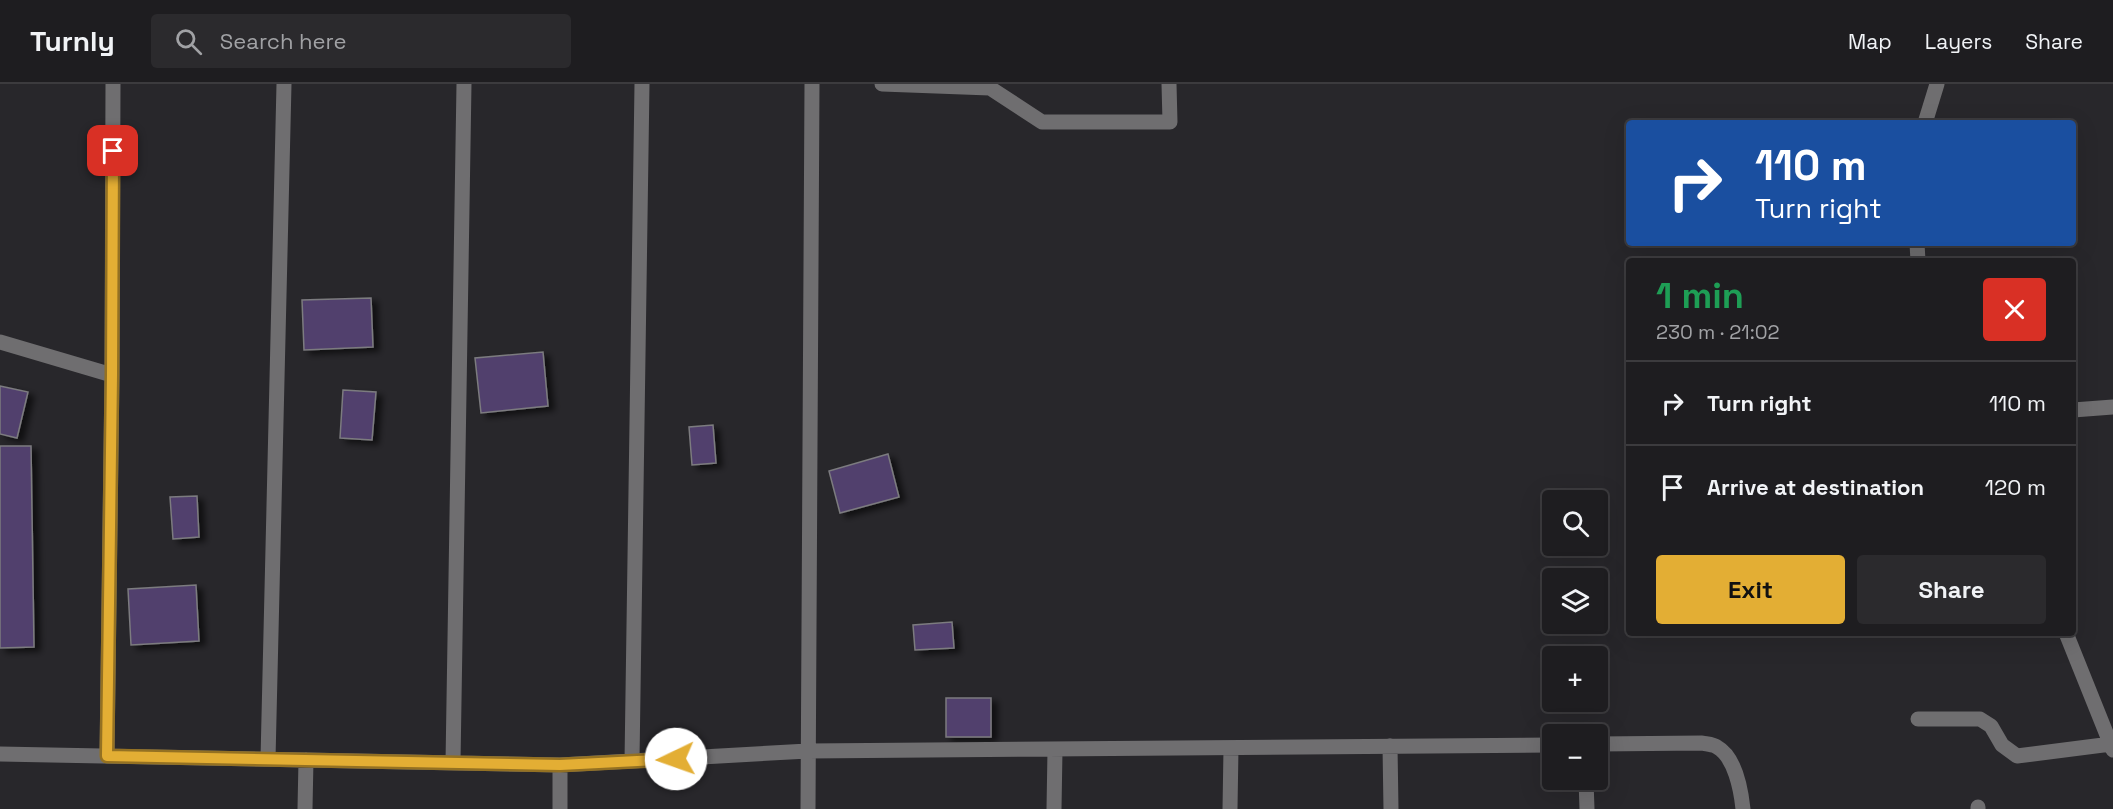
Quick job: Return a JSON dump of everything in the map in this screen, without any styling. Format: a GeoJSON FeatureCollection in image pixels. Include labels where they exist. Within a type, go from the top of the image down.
{"type":"FeatureCollection","features":[{"type":"Feature","properties":{"kind":"street"},"geometry":{"type":"LineString","coordinates":[[107,756],[113,84]]}},
{"type":"Feature","properties":{"kind":"street"},"geometry":{"type":"LineString","coordinates":[[268,759],[284,84]]}},
{"type":"Feature","properties":{"kind":"street"},"geometry":{"type":"LineString","coordinates":[[453,763],[464,84]]}},
{"type":"Feature","properties":{"kind":"street"},"geometry":{"type":"LineString","coordinates":[[632,761],[642,84]]}},
{"type":"Feature","properties":{"kind":"street"},"geometry":{"type":"LineString","coordinates":[[808,809],[812,84]]}},
{"type":"Feature","properties":{"kind":"street"},"geometry":{"type":"LineString","coordinates":[[882,84],[990,86],[1042,122],[1170,122],[1170,84]]}},
{"type":"Feature","properties":{"kind":"street"},"geometry":{"type":"LineString","coordinates":[[1926,120],[1936,84]]}},
{"type":"Feature","properties":{"kind":"street"},"geometry":{"type":"LineString","coordinates":[[0,342],[112,375]]}},
{"type":"Feature","properties":{"kind":"street"},"geometry":{"type":"LineString","coordinates":[[2076,410],[2113,407]]}},
{"type":"Feature","properties":{"kind":"street"},"geometry":{"type":"LineString","coordinates":[[1918,720],[1980,719],[1991,726],[2002,745],[2017,756],[2110,738],[2067,636]]}},
{"type":"Feature","properties":{"kind":"street"},"geometry":{"type":"LineString","coordinates":[[1608,744],[1702,743],[1717,747],[1732,764],[1741,792],[1743,809]]}},
{"type":"Feature","properties":{"kind":"street"},"geometry":{"type":"LineString","coordinates":[[0,754],[560,765],[808,751],[1542,745]]}},
{"type":"Feature","properties":{"kind":"street"},"geometry":{"type":"LineString","coordinates":[[1390,747],[1391,809]]}},
{"type":"Feature","properties":{"kind":"street"},"geometry":{"type":"LineString","coordinates":[[1230,809],[1231,748]]}},
{"type":"Feature","properties":{"kind":"street"},"geometry":{"type":"LineString","coordinates":[[1054,809],[1055,750]]}},
{"type":"Feature","properties":{"kind":"street"},"geometry":{"type":"LineString","coordinates":[[305,809],[306,760]]}},
{"type":"Feature","properties":{"kind":"street"},"geometry":{"type":"LineString","coordinates":[[560,765],[560,809]]}},
{"type":"Feature","properties":{"kind":"street"},"geometry":{"type":"LineString","coordinates":[[1586,790],[1587,809]]}},
{"type":"Feature","properties":{"kind":"building"},"geometry":{"type":"Polygon","coordinates":[[[371,298],[373,347],[304,350],[302,300],[371,298]]]}},
{"type":"Feature","properties":{"kind":"building"},"geometry":{"type":"Polygon","coordinates":[[[543,352],[548,406],[481,413],[475,358],[543,352]]]}},
{"type":"Feature","properties":{"kind":"building"},"geometry":{"type":"Polygon","coordinates":[[[0,386],[28,392],[17,438],[0,434],[0,386]]]}},
{"type":"Feature","properties":{"kind":"building"},"geometry":{"type":"Polygon","coordinates":[[[343,390],[376,392],[372,440],[340,438],[343,390]]]}},
{"type":"Feature","properties":{"kind":"building"},"geometry":{"type":"Polygon","coordinates":[[[713,425],[716,463],[692,465],[689,427],[713,425]]]}},
{"type":"Feature","properties":{"kind":"building"},"geometry":{"type":"Polygon","coordinates":[[[0,446],[31,446],[34,647],[0,648],[0,446]]]}},
{"type":"Feature","properties":{"kind":"building"},"geometry":{"type":"Polygon","coordinates":[[[888,454],[899,497],[840,513],[829,471],[888,454]]]}},
{"type":"Feature","properties":{"kind":"building"},"geometry":{"type":"Polygon","coordinates":[[[197,496],[199,537],[173,539],[170,497],[197,496]]]}},
{"type":"Feature","properties":{"kind":"building"},"geometry":{"type":"Polygon","coordinates":[[[196,585],[199,641],[131,645],[128,589],[196,585]]]}},
{"type":"Feature","properties":{"kind":"building"},"geometry":{"type":"Polygon","coordinates":[[[952,622],[954,648],[915,650],[913,625],[952,622]]]}},
{"type":"Feature","properties":{"kind":"building"},"geometry":{"type":"Polygon","coordinates":[[[946,698],[991,698],[991,737],[946,737],[946,698]]]}},
{"type":"Feature","properties":{"kind":"route"},"geometry":{"type":"LineString","coordinates":[[113,151],[107,756],[560,765],[676,759]]}}]}
